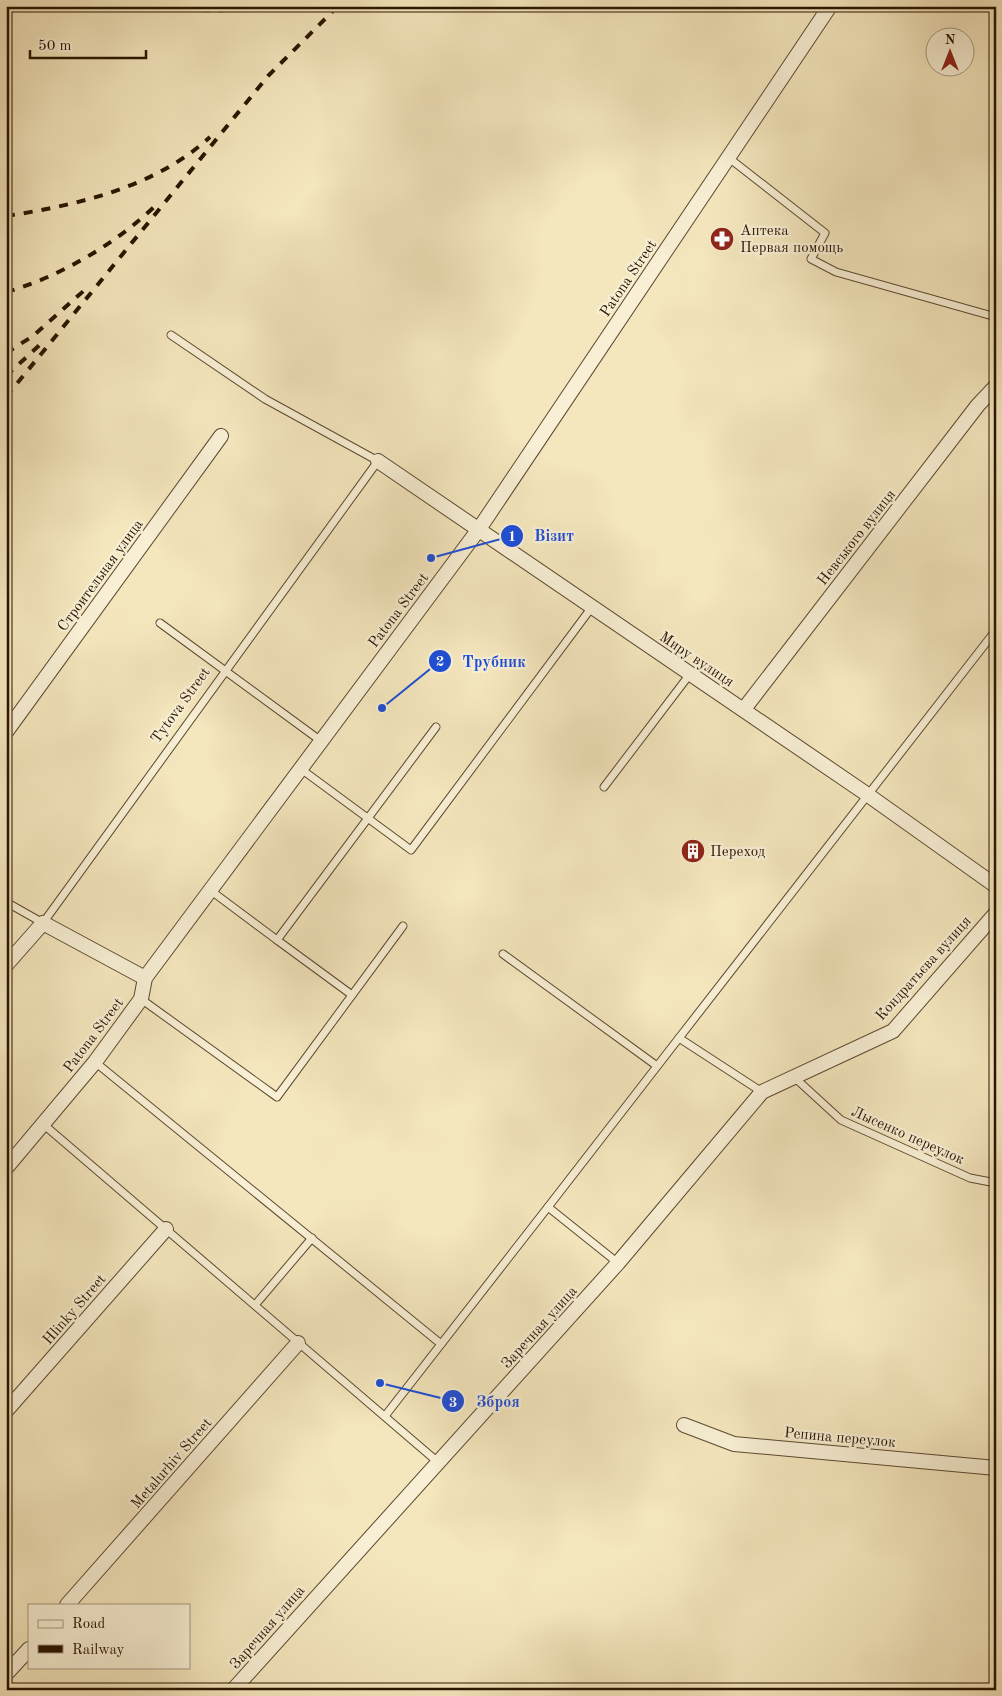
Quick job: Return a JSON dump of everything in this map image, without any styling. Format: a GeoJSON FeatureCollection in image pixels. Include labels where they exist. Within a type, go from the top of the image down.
{"type":"FeatureCollection","features":[{"type":"Feature","properties":{"kind":"street","name":"Patona Street"},"geometry":{"type":"LineString","coordinates":[[6,1168],[95,1062],[141,999],[145,978],[478,529],[830,6]]}},
{"type":"Feature","properties":{"kind":"street","name":"Невського вулиця"},"geometry":{"type":"LineString","coordinates":[[744,709],[978,405],[996,386]]}},
{"type":"Feature","properties":{"kind":"street","name":"Строительная улица"},"geometry":{"type":"LineString","coordinates":[[6,732],[220,436]]}},
{"type":"Feature","properties":{"kind":"street","name":"Миру вулиця"},"geometry":{"type":"LineString","coordinates":[[378,461],[744,709],[996,886]]}},
{"type":"Feature","properties":{"kind":"street","name":"Кондратьєва вулиця"},"geometry":{"type":"LineString","coordinates":[[762,1092],[893,1031],[996,913]]}},
{"type":"Feature","properties":{"kind":"street","name":"Tytova Street"},"geometry":{"type":"LineString","coordinates":[[6,965],[43,923]]}},
{"type":"Feature","properties":{"kind":"street"},"geometry":{"type":"LineString","coordinates":[[43,923],[145,978]]}},
{"type":"Feature","properties":{"kind":"street","name":"Заречная улица"},"geometry":{"type":"LineString","coordinates":[[234,1690],[328,1582],[440,1463],[618,1263],[762,1092]]}},
{"type":"Feature","properties":{"kind":"street","name":"Hlinky Street"},"geometry":{"type":"LineString","coordinates":[[6,1411],[166,1229]]}},
{"type":"Feature","properties":{"kind":"street","name":"Metalurhiv Street"},"geometry":{"type":"LineString","coordinates":[[69,1604],[298,1342]]}},
{"type":"Feature","properties":{"kind":"street","name":"Репина переулок"},"geometry":{"type":"LineString","coordinates":[[684,1424],[734,1444],[996,1468]]}},
{"type":"Feature","properties":{"kind":"street"},"geometry":{"type":"LineString","coordinates":[[6,1674],[28,1650]]}},
{"type":"Feature","properties":{"kind":"lane"},"geometry":{"type":"LineString","coordinates":[[729,158],[825,233],[810,259],[836,272],[996,317]]}},
{"type":"Feature","properties":{"kind":"lane"},"geometry":{"type":"LineString","coordinates":[[171,335],[265,400],[378,461]]}},
{"type":"Feature","properties":{"kind":"lane","name":"Tytova Street"},"geometry":{"type":"LineString","coordinates":[[43,923],[378,461]]}},
{"type":"Feature","properties":{"kind":"lane"},"geometry":{"type":"LineString","coordinates":[[301,769],[411,850],[592,607]]}},
{"type":"Feature","properties":{"kind":"lane"},"geometry":{"type":"LineString","coordinates":[[160,623],[321,741]]}},
{"type":"Feature","properties":{"kind":"lane"},"geometry":{"type":"LineString","coordinates":[[385,1416],[996,630]]}},
{"type":"Feature","properties":{"kind":"lane"},"geometry":{"type":"LineString","coordinates":[[604,787],[690,674]]}},
{"type":"Feature","properties":{"kind":"lane"},"geometry":{"type":"LineString","coordinates":[[277,940],[436,727]]}},
{"type":"Feature","properties":{"kind":"lane"},"geometry":{"type":"LineString","coordinates":[[210,890],[352,995]]}},
{"type":"Feature","properties":{"kind":"lane"},"geometry":{"type":"LineString","coordinates":[[6,902],[43,923]]}},
{"type":"Feature","properties":{"kind":"lane"},"geometry":{"type":"LineString","coordinates":[[141,999],[277,1097],[403,926]]}},
{"type":"Feature","properties":{"kind":"lane"},"geometry":{"type":"LineString","coordinates":[[502,954],[657,1066]]}},
{"type":"Feature","properties":{"kind":"lane"},"geometry":{"type":"LineString","coordinates":[[679,1038],[762,1092]]}},
{"type":"Feature","properties":{"kind":"lane"},"geometry":{"type":"LineString","coordinates":[[95,1062],[441,1344]]}},
{"type":"Feature","properties":{"kind":"lane","name":"Лысенко переулок"},"geometry":{"type":"LineString","coordinates":[[794,1077],[842,1120],[970,1178],[996,1183]]}},
{"type":"Feature","properties":{"kind":"lane"},"geometry":{"type":"LineString","coordinates":[[43,1124],[440,1463]]}},
{"type":"Feature","properties":{"kind":"lane"},"geometry":{"type":"LineString","coordinates":[[548,1207],[618,1263]]}},
{"type":"Feature","properties":{"kind":"lane"},"geometry":{"type":"LineString","coordinates":[[255,1305],[312,1238]]}},
{"type":"Feature","properties":{"kind":"railway"},"geometry":{"type":"LineString","coordinates":[[147,6],[216,11],[258,6]]}},
{"type":"Feature","properties":{"kind":"railway"},"geometry":{"type":"LineString","coordinates":[[6,397],[268,76],[338,6]]}},
{"type":"Feature","properties":{"kind":"railway"},"geometry":{"type":"LineString","coordinates":[[6,216],[61,206],[115,191],[141,181],[189,154],[210,137]]}},
{"type":"Feature","properties":{"kind":"railway"},"geometry":{"type":"LineString","coordinates":[[6,292],[46,278],[87,257],[125,232],[157,204]]}},
{"type":"Feature","properties":{"kind":"railway"},"geometry":{"type":"LineString","coordinates":[[6,353],[33,336],[88,287]]}},
{"type":"Feature","properties":{"kind":"railway"},"geometry":{"type":"LineString","coordinates":[[6,376],[45,340]]}},
{"type":"Feature","properties":{"kind":"place","name":"Аптека Первая помощь"},"geometry":{"type":"Point","coordinates":[722,239]}},
{"type":"Feature","properties":{"kind":"place","name":"Візит"},"geometry":{"type":"Point","coordinates":[431,558]}},
{"type":"Feature","properties":{"kind":"place","name":"Трубник"},"geometry":{"type":"Point","coordinates":[382,708]}},
{"type":"Feature","properties":{"kind":"place","name":"Переход"},"geometry":{"type":"Point","coordinates":[693,851]}},
{"type":"Feature","properties":{"kind":"place","name":"Зброя"},"geometry":{"type":"Point","coordinates":[380,1383]}}]}
